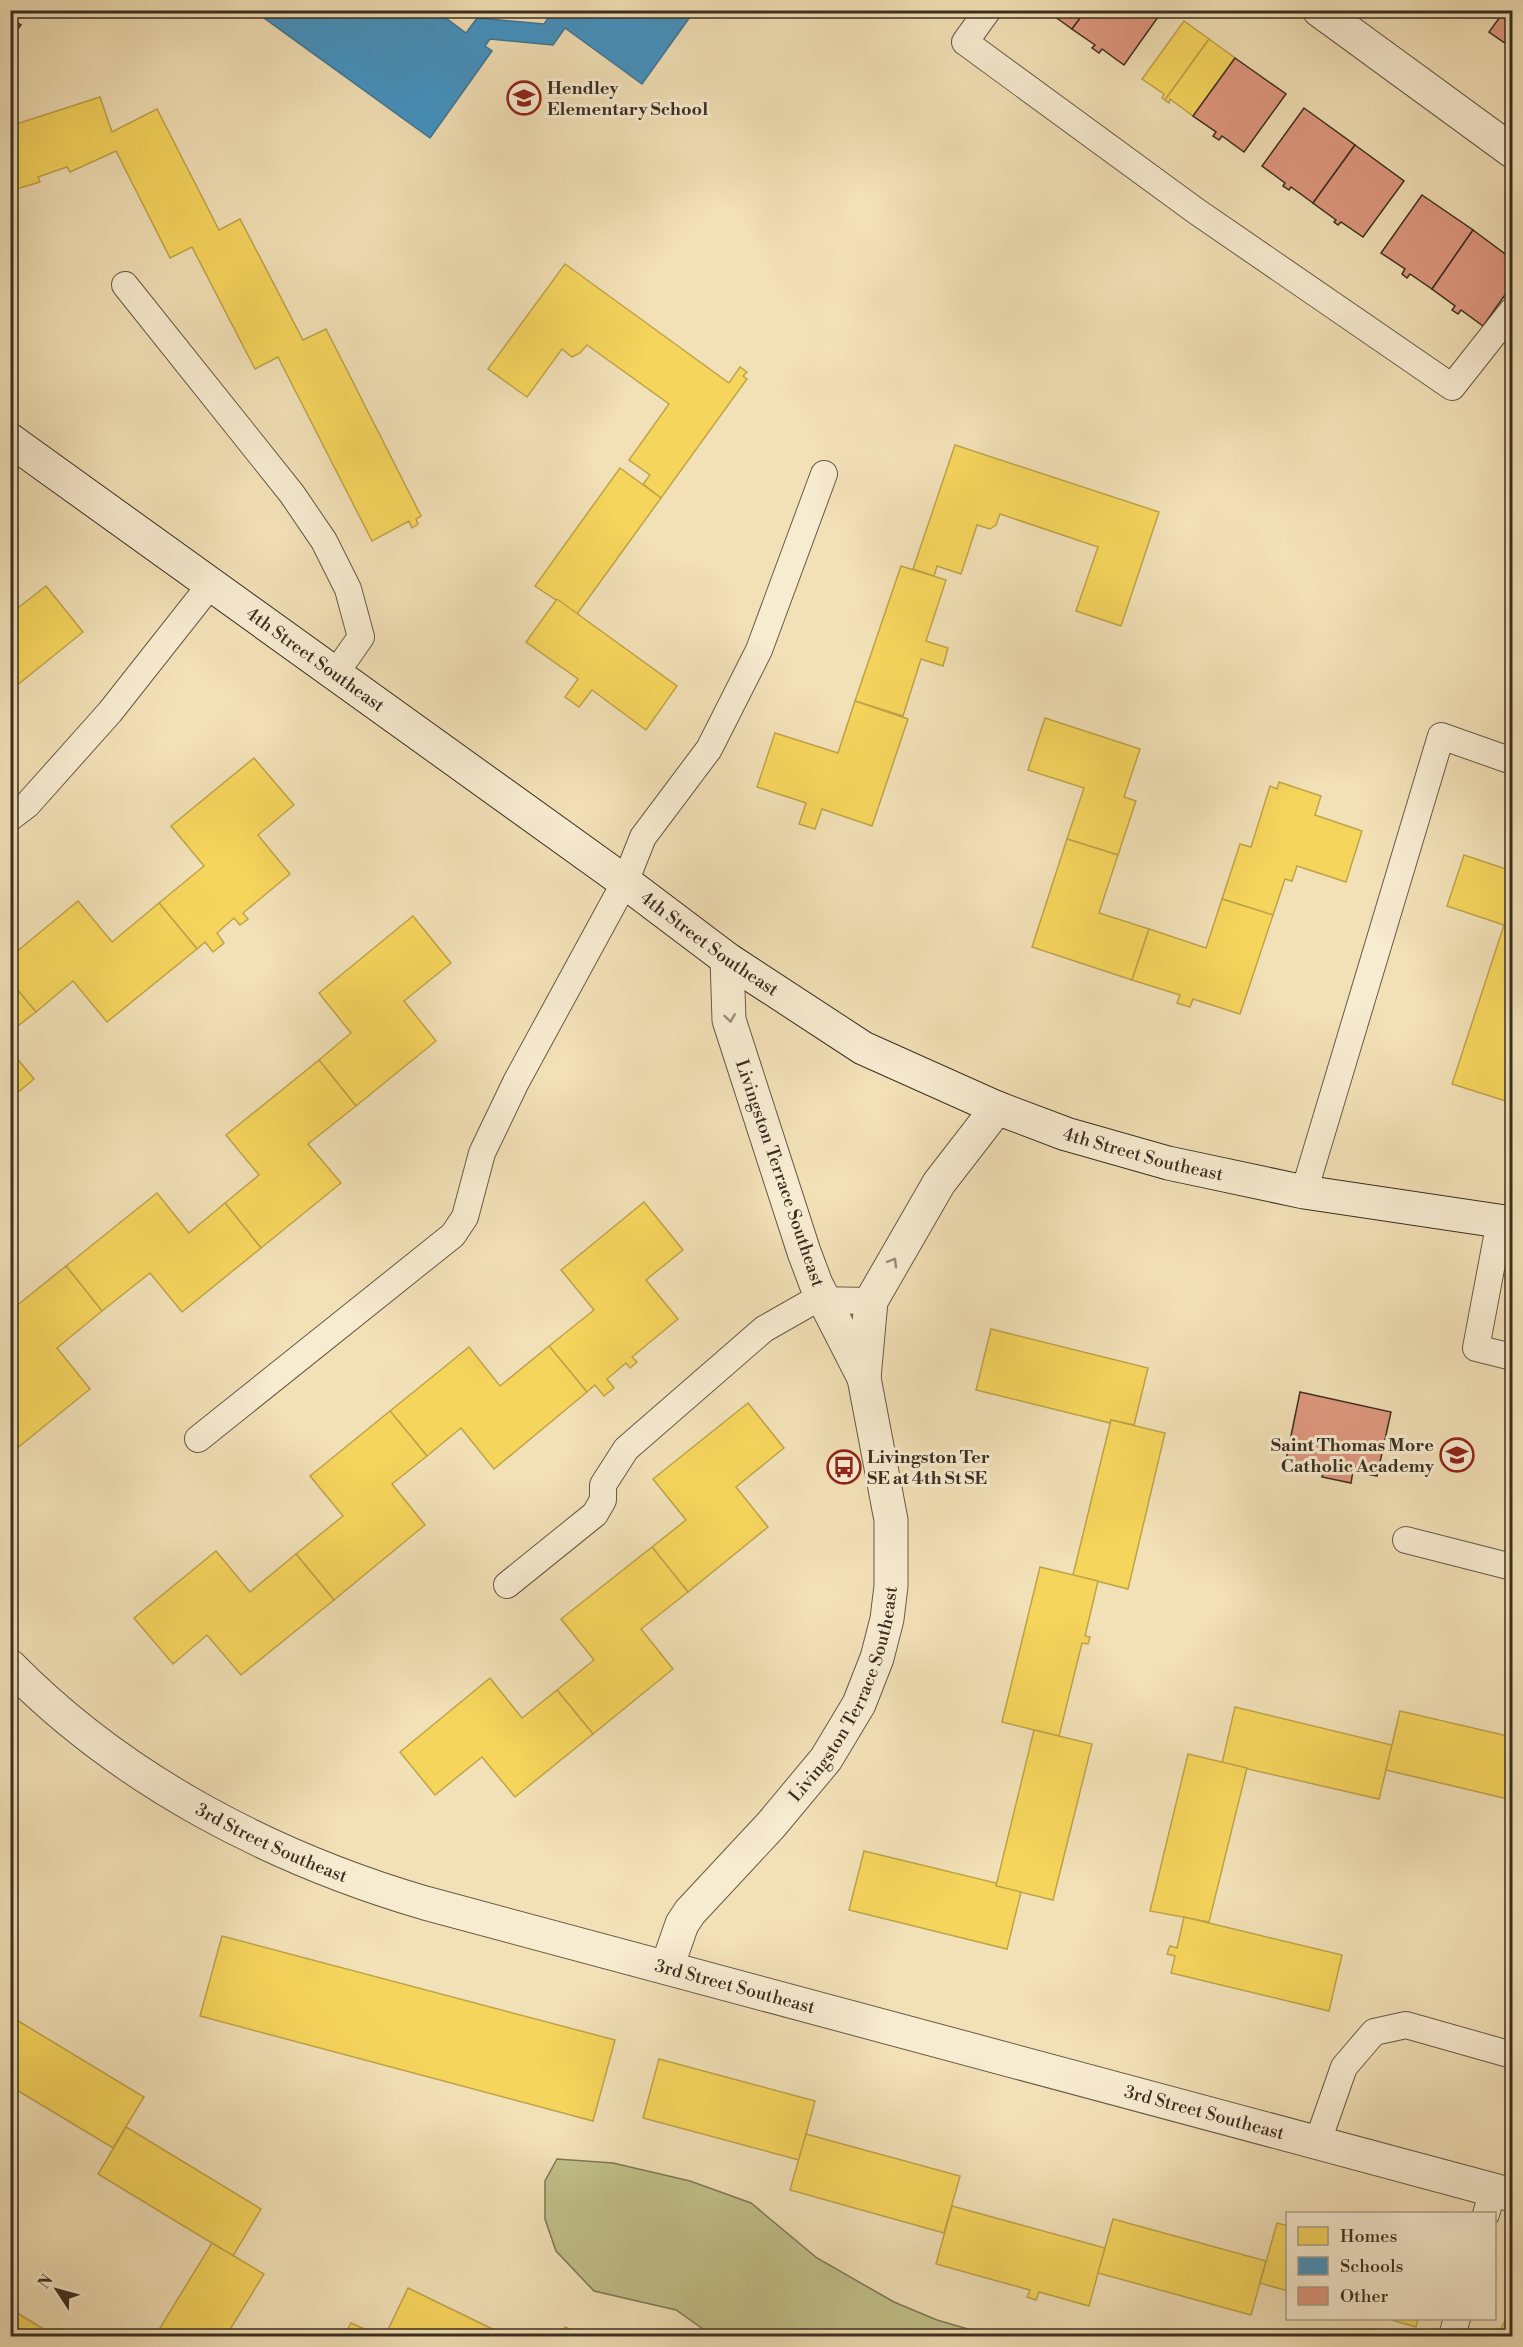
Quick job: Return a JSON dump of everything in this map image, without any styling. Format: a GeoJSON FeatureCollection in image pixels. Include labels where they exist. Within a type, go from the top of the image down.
{"type":"FeatureCollection","features":[{"type":"Feature","properties":{"kind":"street"},"geometry":{"type":"LineString","coordinates":[[1319,10],[1512,151]]}},
{"type":"Feature","properties":{"kind":"street","name":"4th Street Southeast"},"geometry":{"type":"LineString","coordinates":[[10,440],[625,882],[728,959],[863,1048],[998,1108],[1066,1134],[1168,1163],[1304,1192],[1506,1222]]}},
{"type":"Feature","properties":{"kind":"street","name":"Livingston Terrace Southeast"},"geometry":{"type":"LineString","coordinates":[[667,1967],[682,1924],[690,1912],[771,1825],[826,1759],[859,1704],[877,1658],[887,1619],[892,1553],[889,1504],[864,1378],[824,1299],[804,1252],[729,1020],[728,959]]}},
{"type":"Feature","properties":{"kind":"street","name":"Livingston Terrace Southeast"},"geometry":{"type":"LineString","coordinates":[[864,1378],[871,1301],[939,1183],[998,1108]]}},
{"type":"Feature","properties":{"kind":"street","name":"3rd Street Southeast"},"geometry":{"type":"LineString","coordinates":[[10,1666],[112,1753],[200,1809],[262,1842],[392,1893],[1318,2141],[1497,2200]]}},
{"type":"Feature","properties":{"kind":"lane"},"geometry":{"type":"LineString","coordinates":[[988,10],[965,42],[1196,211],[1452,387],[1512,311]]}},
{"type":"Feature","properties":{"kind":"lane"},"geometry":{"type":"LineString","coordinates":[[125,285],[292,494],[324,541],[348,589],[362,637],[335,674]]}},
{"type":"Feature","properties":{"kind":"lane"},"geometry":{"type":"LineString","coordinates":[[198,1439],[453,1235],[465,1217],[483,1152],[516,1082],[625,882],[644,837],[709,749],[759,650],[824,474]]}},
{"type":"Feature","properties":{"kind":"lane"},"geometry":{"type":"LineString","coordinates":[[10,818],[27,805],[110,712],[211,585]]}},
{"type":"Feature","properties":{"kind":"lane"},"geometry":{"type":"LineString","coordinates":[[1304,1192],[1441,736],[1512,761]]}},
{"type":"Feature","properties":{"kind":"lane"},"geometry":{"type":"LineString","coordinates":[[1506,1222],[1476,1348],[1512,1357]]}},
{"type":"Feature","properties":{"kind":"lane"},"geometry":{"type":"LineString","coordinates":[[507,1585],[595,1514],[603,1500],[603,1485],[627,1449],[764,1329],[795,1309],[815,1300],[871,1301]]}},
{"type":"Feature","properties":{"kind":"lane"},"geometry":{"type":"LineString","coordinates":[[1406,1540],[1512,1567]]}},
{"type":"Feature","properties":{"kind":"lane"},"geometry":{"type":"LineString","coordinates":[[1318,2141],[1344,2067],[1374,2032],[1406,2025],[1512,2055]]}},
{"type":"Feature","properties":{"kind":"lane"},"geometry":{"type":"LineString","coordinates":[[1452,2337],[1457,2320]]}},
{"type":"Feature","properties":{"kind":"shaded area"},"geometry":{"type":"Polygon","coordinates":[[[557,2159],[613,2163],[690,2181],[751,2203],[817,2258],[894,2302],[937,2320],[992,2336],[713,2336],[676,2310],[594,2291],[556,2251],[545,2219],[545,2181],[557,2159]]]}},
{"type":"Feature","properties":{"kind":"building: Homes"},"geometry":{"type":"Polygon","coordinates":[[[1184,21],[1209,39],[1165,100],[1162,98],[1164,94],[1142,79],[1184,21]]]}},
{"type":"Feature","properties":{"kind":"building: Homes"},"geometry":{"type":"Polygon","coordinates":[[[1209,39],[1235,58],[1193,116],[1170,99],[1169,103],[1165,100],[1209,39]]]}},
{"type":"Feature","properties":{"kind":"building: Homes"},"geometry":{"type":"Polygon","coordinates":[[[100,97],[112,132],[157,109],[219,230],[240,219],[303,340],[326,329],[421,516],[416,519],[418,524],[412,528],[409,521],[372,541],[278,357],[255,369],[192,247],[170,258],[116,151],[70,172],[67,167],[38,177],[40,182],[10,191],[10,126],[100,97]]]}},
{"type":"Feature","properties":{"kind":"building: Homes"},"geometry":{"type":"Polygon","coordinates":[[[565,264],[729,383],[740,367],[747,372],[743,376],[747,379],[661,498],[643,484],[650,475],[629,460],[669,404],[587,345],[580,353],[572,357],[562,349],[527,397],[488,369],[565,264]]]}},
{"type":"Feature","properties":{"kind":"building: Homes"},"geometry":{"type":"Polygon","coordinates":[[[955,445],[1159,512],[1121,626],[1076,611],[1098,547],[1000,514],[996,525],[990,529],[977,525],[961,574],[937,566],[934,576],[913,569],[955,445]]]}},
{"type":"Feature","properties":{"kind":"building: Homes"},"geometry":{"type":"Polygon","coordinates":[[[620,468],[661,498],[577,614],[535,586],[620,468]]]}},
{"type":"Feature","properties":{"kind":"building: Homes"},"geometry":{"type":"Polygon","coordinates":[[[901,566],[946,580],[926,641],[948,648],[943,666],[921,659],[903,716],[855,701],[901,566]]]}},
{"type":"Feature","properties":{"kind":"building: Homes"},"geometry":{"type":"Polygon","coordinates":[[[46,586],[83,632],[10,691],[10,614],[46,586]]]}},
{"type":"Feature","properties":{"kind":"building: Homes"},"geometry":{"type":"Polygon","coordinates":[[[557,599],[677,686],[646,730],[592,690],[579,707],[565,697],[578,679],[526,642],[557,599]]]}},
{"type":"Feature","properties":{"kind":"building: Homes"},"geometry":{"type":"Polygon","coordinates":[[[855,701],[908,719],[872,826],[822,809],[815,829],[799,824],[806,803],[757,787],[775,733],[838,753],[855,701]]]}},
{"type":"Feature","properties":{"kind":"building: Homes"},"geometry":{"type":"Polygon","coordinates":[[[1045,718],[1140,749],[1124,797],[1136,801],[1118,855],[1067,839],[1084,788],[1028,770],[1045,718]]]}},
{"type":"Feature","properties":{"kind":"building: Homes"},"geometry":{"type":"Polygon","coordinates":[[[254,758],[294,805],[258,835],[290,874],[243,913],[248,919],[240,925],[234,918],[217,933],[224,943],[213,952],[205,942],[197,949],[159,903],[204,866],[171,826],[254,758]]]}},
{"type":"Feature","properties":{"kind":"building: Homes"},"geometry":{"type":"Polygon","coordinates":[[[1279,782],[1321,796],[1315,815],[1362,831],[1346,882],[1297,866],[1292,881],[1285,879],[1273,915],[1222,899],[1240,844],[1251,847],[1270,786],[1277,789],[1279,782]]]}},
{"type":"Feature","properties":{"kind":"building: Homes"},"geometry":{"type":"Polygon","coordinates":[[[1067,839],[1118,855],[1099,913],[1149,929],[1132,980],[1032,947],[1067,839]]]}},
{"type":"Feature","properties":{"kind":"building: Homes"},"geometry":{"type":"Polygon","coordinates":[[[1464,855],[1512,871],[1512,1103],[1452,1084],[1504,925],[1447,906],[1464,855]]]}},
{"type":"Feature","properties":{"kind":"building: Homes"},"geometry":{"type":"Polygon","coordinates":[[[1222,899],[1273,915],[1240,1014],[1193,999],[1190,1007],[1177,1003],[1180,995],[1132,980],[1149,929],[1206,948],[1222,899]]]}},
{"type":"Feature","properties":{"kind":"building: Homes"},"geometry":{"type":"Polygon","coordinates":[[[78,901],[112,942],[159,903],[197,949],[107,1022],[73,981],[36,1012],[10,981],[10,957],[78,901]]]}},
{"type":"Feature","properties":{"kind":"building: Homes"},"geometry":{"type":"Polygon","coordinates":[[[413,916],[451,963],[404,1001],[436,1041],[356,1106],[319,1060],[351,1033],[319,993],[413,916]]]}},
{"type":"Feature","properties":{"kind":"building: Homes"},"geometry":{"type":"Polygon","coordinates":[[[10,981],[36,1012],[10,1032],[10,981]]]}},
{"type":"Feature","properties":{"kind":"building: Homes"},"geometry":{"type":"Polygon","coordinates":[[[10,1050],[34,1079],[10,1099],[10,1050]]]}},
{"type":"Feature","properties":{"kind":"building: Homes"},"geometry":{"type":"Polygon","coordinates":[[[319,1060],[356,1106],[308,1144],[341,1183],[261,1248],[225,1203],[259,1175],[226,1135],[319,1060]]]}},
{"type":"Feature","properties":{"kind":"building: Homes"},"geometry":{"type":"Polygon","coordinates":[[[157,1193],[189,1233],[225,1203],[261,1248],[182,1312],[150,1273],[102,1311],[66,1266],[157,1193]]]}},
{"type":"Feature","properties":{"kind":"building: Homes"},"geometry":{"type":"Polygon","coordinates":[[[644,1202],[683,1250],[646,1280],[678,1319],[632,1357],[637,1362],[630,1368],[626,1363],[607,1379],[614,1388],[604,1396],[595,1385],[587,1392],[549,1346],[594,1310],[561,1270],[644,1202]]]}},
{"type":"Feature","properties":{"kind":"building: Homes"},"geometry":{"type":"Polygon","coordinates":[[[66,1266],[102,1311],[57,1348],[90,1389],[10,1454],[10,1311],[66,1266]]]}},
{"type":"Feature","properties":{"kind":"building: Homes"},"geometry":{"type":"Polygon","coordinates":[[[991,1329],[1148,1368],[1134,1425],[1111,1420],[1110,1423],[976,1390],[991,1329]]]}},
{"type":"Feature","properties":{"kind":"building: Homes"},"geometry":{"type":"Polygon","coordinates":[[[549,1346],[587,1392],[494,1469],[461,1428],[427,1456],[390,1411],[469,1347],[500,1386],[549,1346]]]}},
{"type":"Feature","properties":{"kind":"building: Homes"},"geometry":{"type":"Polygon","coordinates":[[[748,1403],[784,1448],[736,1487],[768,1527],[688,1592],[652,1547],[686,1520],[653,1479],[748,1403]]]}},
{"type":"Feature","properties":{"kind":"building: Homes"},"geometry":{"type":"Polygon","coordinates":[[[390,1411],[427,1456],[392,1484],[425,1525],[334,1600],[296,1554],[343,1516],[310,1476],[390,1411]]]}},
{"type":"Feature","properties":{"kind":"building: Homes"},"geometry":{"type":"Polygon","coordinates":[[[1111,1420],[1165,1433],[1128,1589],[1073,1575],[1111,1420]]]}},
{"type":"Feature","properties":{"kind":"building: Homes"},"geometry":{"type":"Polygon","coordinates":[[[652,1547],[688,1592],[641,1629],[673,1669],[593,1734],[557,1690],[594,1660],[561,1619],[652,1547]]]}},
{"type":"Feature","properties":{"kind":"building: Homes"},"geometry":{"type":"Polygon","coordinates":[[[216,1551],[250,1592],[296,1554],[334,1600],[241,1675],[207,1635],[173,1664],[134,1618],[216,1551]]]}},
{"type":"Feature","properties":{"kind":"building: Homes"},"geometry":{"type":"Polygon","coordinates":[[[1040,1567],[1098,1581],[1085,1636],[1090,1637],[1088,1644],[1082,1643],[1059,1736],[1002,1722],[1040,1567]]]}},
{"type":"Feature","properties":{"kind":"building: Homes"},"geometry":{"type":"Polygon","coordinates":[[[490,1678],[522,1718],[557,1690],[593,1734],[515,1797],[482,1757],[435,1795],[400,1752],[490,1678]]]}},
{"type":"Feature","properties":{"kind":"building: Homes"},"geometry":{"type":"Polygon","coordinates":[[[1235,1707],[1392,1745],[1379,1799],[1222,1763],[1235,1707]]]}},
{"type":"Feature","properties":{"kind":"building: Homes"},"geometry":{"type":"Polygon","coordinates":[[[1400,1711],[1512,1737],[1512,1800],[1386,1770],[1400,1711]]]}},
{"type":"Feature","properties":{"kind":"building: Homes"},"geometry":{"type":"Polygon","coordinates":[[[1034,1730],[1092,1744],[1053,1900],[996,1886],[1034,1730]]]}},
{"type":"Feature","properties":{"kind":"building: Homes"},"geometry":{"type":"Polygon","coordinates":[[[1188,1754],[1247,1768],[1209,1922],[1150,1911],[1188,1754]]]}},
{"type":"Feature","properties":{"kind":"building: Homes"},"geometry":{"type":"Polygon","coordinates":[[[864,1851],[996,1883],[996,1886],[1021,1892],[1007,1949],[849,1910],[864,1851]]]}},
{"type":"Feature","properties":{"kind":"building: Homes"},"geometry":{"type":"Polygon","coordinates":[[[1184,1917],[1342,1955],[1329,2011],[1171,1973],[1175,1956],[1167,1954],[1170,1946],[1177,1948],[1184,1917]]]}},
{"type":"Feature","properties":{"kind":"building: Homes"},"geometry":{"type":"Polygon","coordinates":[[[222,1936],[615,2040],[593,2121],[200,2016],[222,1936]]]}},
{"type":"Feature","properties":{"kind":"building: Homes"},"geometry":{"type":"Polygon","coordinates":[[[10,2016],[144,2097],[113,2148],[10,2086],[10,2016]]]}},
{"type":"Feature","properties":{"kind":"building: Homes"},"geometry":{"type":"Polygon","coordinates":[[[659,2059],[815,2101],[799,2160],[643,2118],[659,2059]]]}},
{"type":"Feature","properties":{"kind":"building: Homes"},"geometry":{"type":"Polygon","coordinates":[[[126,2127],[261,2209],[233,2256],[98,2174],[126,2127]]]}},
{"type":"Feature","properties":{"kind":"building: Homes"},"geometry":{"type":"Polygon","coordinates":[[[806,2134],[960,2176],[944,2233],[790,2190],[806,2134]]]}},
{"type":"Feature","properties":{"kind":"building: Homes"},"geometry":{"type":"Polygon","coordinates":[[[952,2206],[1105,2248],[1089,2306],[1039,2292],[1036,2300],[1027,2297],[1030,2290],[936,2264],[952,2206]]]}},
{"type":"Feature","properties":{"kind":"building: Homes"},"geometry":{"type":"Polygon","coordinates":[[[1113,2219],[1266,2261],[1251,2315],[1098,2273],[1113,2219]]]}},
{"type":"Feature","properties":{"kind":"building: Homes"},"geometry":{"type":"Polygon","coordinates":[[[1277,2223],[1286,2225],[1286,2290],[1260,2283],[1277,2223]]]}},
{"type":"Feature","properties":{"kind":"building: Homes"},"geometry":{"type":"Polygon","coordinates":[[[212,2243],[264,2274],[226,2336],[155,2336],[212,2243]]]}},
{"type":"Feature","properties":{"kind":"building: Homes"},"geometry":{"type":"Polygon","coordinates":[[[408,2288],[507,2336],[385,2336],[408,2288]]]}},
{"type":"Feature","properties":{"kind":"building: Homes"},"geometry":{"type":"Polygon","coordinates":[[[14,2311],[55,2336],[10,2336],[10,2316],[14,2311]]]}},
{"type":"Feature","properties":{"kind":"building: Homes"},"geometry":{"type":"Polygon","coordinates":[[[1508,2314],[1512,2316],[1512,2336],[1498,2336],[1508,2314]]]}},
{"type":"Feature","properties":{"kind":"building: Homes"},"geometry":{"type":"Polygon","coordinates":[[[1392,2320],[1418,2320],[1416,2327],[1392,2320]]]}},
{"type":"Feature","properties":{"kind":"building: Homes"},"geometry":{"type":"Polygon","coordinates":[[[351,2323],[380,2336],[344,2336],[351,2323]]]}},
{"type":"Feature","properties":{"kind":"building: Homes"},"geometry":{"type":"Polygon","coordinates":[[[565,2327],[586,2336],[561,2336],[565,2327]]]}},
{"type":"Feature","properties":{"kind":"building: Schools"},"geometry":{"type":"Polygon","coordinates":[[[253,10],[435,10],[466,33],[477,18],[544,24],[554,10],[695,10],[642,84],[565,28],[553,45],[490,39],[485,46],[492,51],[430,138],[253,10]]]}},
{"type":"Feature","properties":{"kind":"building: Other"},"geometry":{"type":"Polygon","coordinates":[[[10,10],[20,10],[13,20],[21,25],[10,39],[10,10]]]}},
{"type":"Feature","properties":{"kind":"building: Other"},"geometry":{"type":"Polygon","coordinates":[[[1045,10],[1086,10],[1072,29],[1051,14],[1049,17],[1043,13],[1045,10]]]}},
{"type":"Feature","properties":{"kind":"building: Other"},"geometry":{"type":"Polygon","coordinates":[[[1086,10],[1163,10],[1124,65],[1102,49],[1099,53],[1092,48],[1095,45],[1072,29],[1086,10]]]}},
{"type":"Feature","properties":{"kind":"building: Other"},"geometry":{"type":"Polygon","coordinates":[[[1505,10],[1509,13],[1512,10],[1512,48],[1489,32],[1505,10]]]}},
{"type":"Feature","properties":{"kind":"building: Other"},"geometry":{"type":"Polygon","coordinates":[[[1235,58],[1286,94],[1244,152],[1222,136],[1219,140],[1213,136],[1216,132],[1193,116],[1235,58]]]}},
{"type":"Feature","properties":{"kind":"building: Other"},"geometry":{"type":"Polygon","coordinates":[[[1304,108],[1355,145],[1313,203],[1291,187],[1289,190],[1283,186],[1285,183],[1262,166],[1304,108]]]}},
{"type":"Feature","properties":{"kind":"building: Other"},"geometry":{"type":"Polygon","coordinates":[[[1355,145],[1404,181],[1363,237],[1341,222],[1338,225],[1334,222],[1336,220],[1313,203],[1355,145]]]}},
{"type":"Feature","properties":{"kind":"building: Other"},"geometry":{"type":"Polygon","coordinates":[[[1422,195],[1473,230],[1432,289],[1410,274],[1407,278],[1402,274],[1405,269],[1381,253],[1422,195]]]}},
{"type":"Feature","properties":{"kind":"building: Other"},"geometry":{"type":"Polygon","coordinates":[[[1473,230],[1512,259],[1512,285],[1483,326],[1461,310],[1458,314],[1452,310],[1455,306],[1432,289],[1473,230]]]}},
{"type":"Feature","properties":{"kind":"building: Other"},"geometry":{"type":"Polygon","coordinates":[[[1300,1392],[1391,1412],[1377,1476],[1353,1471],[1351,1483],[1322,1477],[1324,1468],[1286,1460],[1300,1392]]]}},
{"type":"Feature","properties":{"kind":"place","name":"Hendley Elementary School"},"geometry":{"type":"Point","coordinates":[524,98]}},
{"type":"Feature","properties":{"kind":"place","name":"Saint Thomas More Catholic Academy"},"geometry":{"type":"Point","coordinates":[1457,1455]}},
{"type":"Feature","properties":{"kind":"place","name":"Livingston Ter SE at 4th St SE"},"geometry":{"type":"Point","coordinates":[844,1467]}}]}
